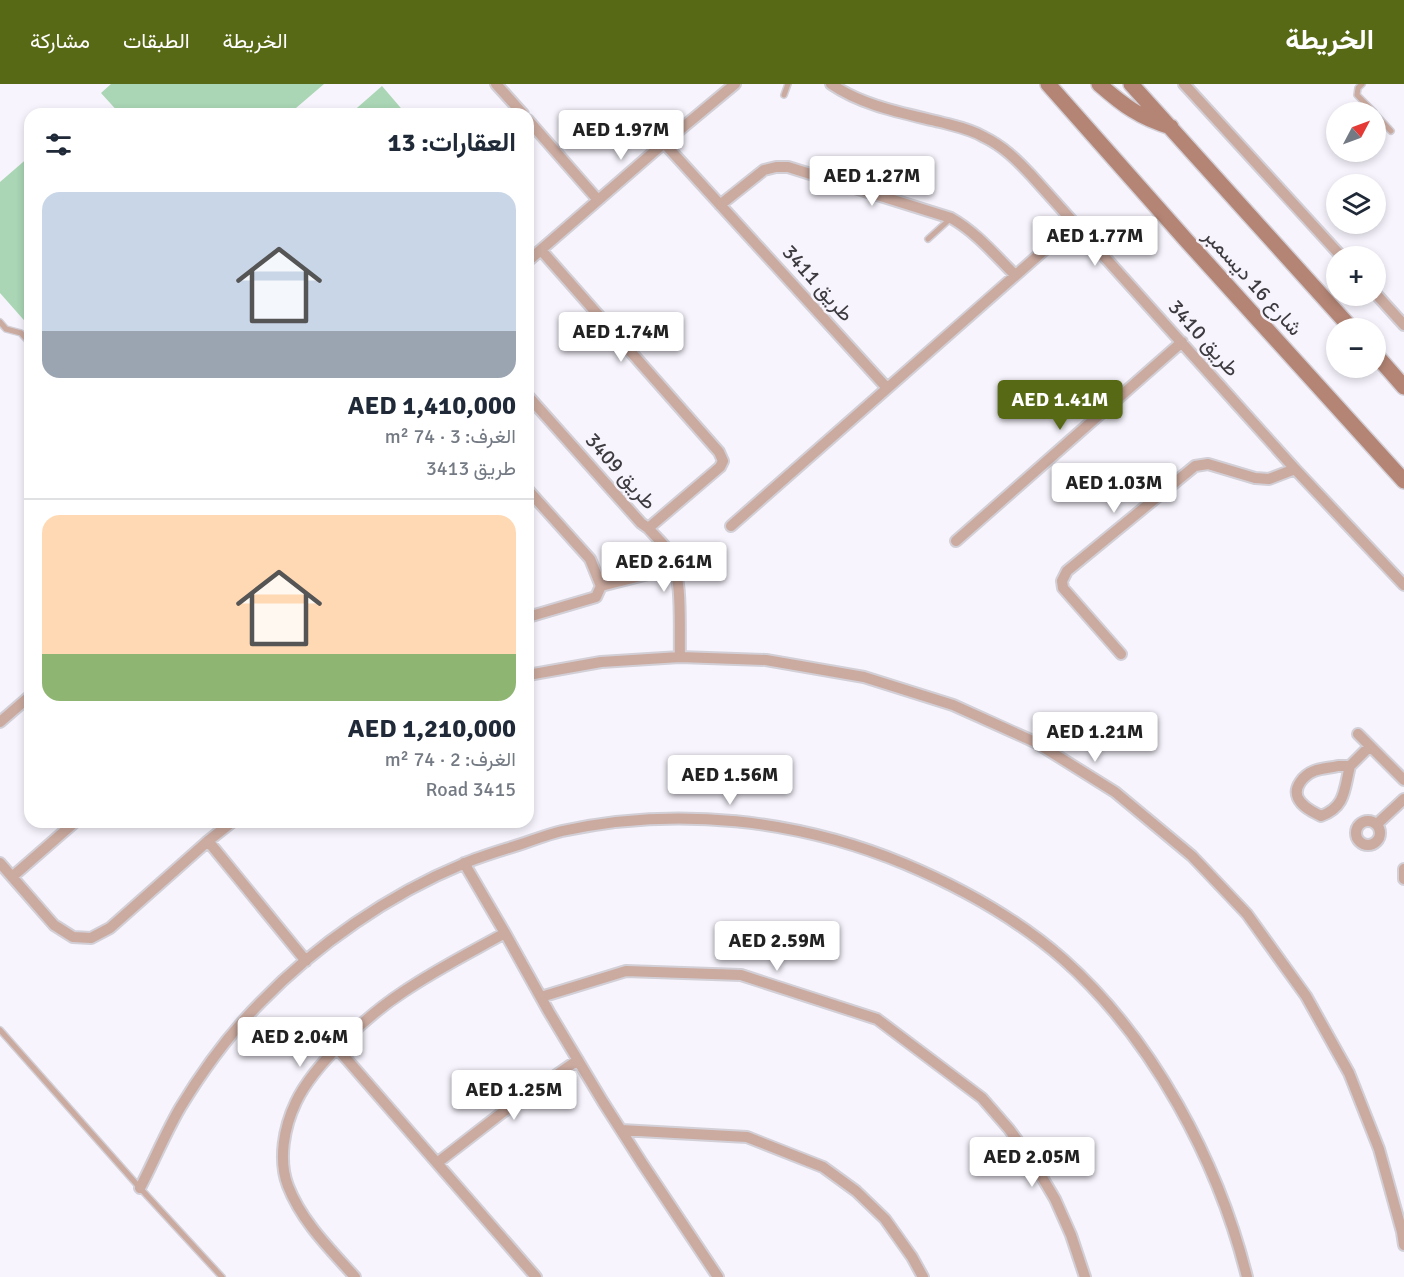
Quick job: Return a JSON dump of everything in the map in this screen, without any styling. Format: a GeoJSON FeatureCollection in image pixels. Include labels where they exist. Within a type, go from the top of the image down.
{"type":"FeatureCollection","features":[{"type":"Feature","properties":{"kind":"main road","name":"شارع 16 ديسمبر"},"geometry":{"type":"LineString","coordinates":[[1048,84],[1146,196],[1404,481]]}},
{"type":"Feature","properties":{"kind":"main road"},"geometry":{"type":"LineString","coordinates":[[1099,84],[1132,110],[1151,121],[1171,127]]}},
{"type":"Feature","properties":{"kind":"main road","name":"شارع 16 ديسمبر"},"geometry":{"type":"LineString","coordinates":[[1131,84],[1343,318]]}},
{"type":"Feature","properties":{"kind":"main road"},"geometry":{"type":"LineString","coordinates":[[1386,366],[1404,387]]}},
{"type":"Feature","properties":{"kind":"street"},"geometry":{"type":"LineString","coordinates":[[496,84],[518,108]]}},
{"type":"Feature","properties":{"kind":"street"},"geometry":{"type":"LineString","coordinates":[[534,256],[735,84]]}},
{"type":"Feature","properties":{"kind":"street","name":"طريق 3410"},"geometry":{"type":"LineString","coordinates":[[831,84],[863,101],[964,128],[985,137],[1008,152],[1295,469],[1404,585]]}},
{"type":"Feature","properties":{"kind":"street"},"geometry":{"type":"LineString","coordinates":[[1184,84],[1332,246]]}},
{"type":"Feature","properties":{"kind":"street"},"geometry":{"type":"LineString","coordinates":[[534,127],[598,200]]}},
{"type":"Feature","properties":{"kind":"street","name":"طريق 3411"},"geometry":{"type":"LineString","coordinates":[[664,143],[887,388]]}},
{"type":"Feature","properties":{"kind":"street"},"geometry":{"type":"LineString","coordinates":[[720,205],[764,170],[788,166],[951,218],[975,235],[1015,275]]}},
{"type":"Feature","properties":{"kind":"street"},"geometry":{"type":"LineString","coordinates":[[731,526],[1074,223]]}},
{"type":"Feature","properties":{"kind":"street","name":"طريق 3409"},"geometry":{"type":"LineString","coordinates":[[534,403],[641,523],[648,528],[720,467],[723,461],[719,452],[541,250]]}},
{"type":"Feature","properties":{"kind":"street"},"geometry":{"type":"LineString","coordinates":[[1386,305],[1404,325]]}},
{"type":"Feature","properties":{"kind":"street"},"geometry":{"type":"LineString","coordinates":[[956,541],[1182,342]]}},
{"type":"Feature","properties":{"kind":"street"},"geometry":{"type":"LineString","coordinates":[[1121,654],[1063,588],[1062,581],[1067,571],[1195,466],[1208,464],[1255,478],[1269,479],[1295,469]]}},
{"type":"Feature","properties":{"kind":"street"},"geometry":{"type":"LineString","coordinates":[[534,497],[590,559],[601,586],[596,597],[534,615]]}},
{"type":"Feature","properties":{"kind":"street"},"geometry":{"type":"LineString","coordinates":[[648,528],[669,551],[676,567],[680,657]]}},
{"type":"Feature","properties":{"kind":"street"},"geometry":{"type":"LineString","coordinates":[[601,586],[676,567]]}},
{"type":"Feature","properties":{"kind":"street"},"geometry":{"type":"LineString","coordinates":[[534,674],[601,662],[680,657],[765,660],[864,677],[953,705],[1035,742],[1115,792],[1192,856],[1247,914],[1306,996],[1349,1073],[1379,1149],[1404,1245]]}},
{"type":"Feature","properties":{"kind":"street"},"geometry":{"type":"LineString","coordinates":[[0,722],[24,701]]}},
{"type":"Feature","properties":{"kind":"street"},"geometry":{"type":"LineString","coordinates":[[1358,734],[1404,780]]}},
{"type":"Feature","properties":{"kind":"street"},"geometry":{"type":"LineString","coordinates":[[1350,766],[1313,771],[1302,779],[1297,788],[1297,798],[1309,810],[1321,816],[1329,813],[1341,801],[1350,766],[1370,746]]}},
{"type":"Feature","properties":{"kind":"street"},"geometry":{"type":"LineString","coordinates":[[1377,824],[1404,799]]}},
{"type":"Feature","properties":{"kind":"street"},"geometry":{"type":"LineString","coordinates":[[140,1188],[181,1107],[219,1050],[261,1002],[306,961],[377,909],[464,863],[558,832],[628,821],[698,819],[769,825],[830,838],[889,857],[969,893],[1017,923],[1062,959],[1105,1002],[1126,1027],[1157,1071],[1196,1137],[1224,1203],[1247,1277]]}},
{"type":"Feature","properties":{"kind":"street"},"geometry":{"type":"LineString","coordinates":[[12,877],[68,828]]}},
{"type":"Feature","properties":{"kind":"street"},"geometry":{"type":"LineString","coordinates":[[0,863],[54,925],[73,938],[91,938],[110,928],[224,828]]}},
{"type":"Feature","properties":{"kind":"street"},"geometry":{"type":"LineString","coordinates":[[208,841],[306,961]]}},
{"type":"Feature","properties":{"kind":"street"},"geometry":{"type":"LineString","coordinates":[[464,863],[578,1060],[621,1130],[718,1277]]}},
{"type":"Feature","properties":{"kind":"street"},"geometry":{"type":"LineString","coordinates":[[1404,869],[1404,879]]}},
{"type":"Feature","properties":{"kind":"street"},"geometry":{"type":"LineString","coordinates":[[355,1277],[324,1243],[301,1212],[288,1185],[284,1164],[284,1142],[296,1101],[312,1076],[361,1025],[401,993],[505,933]]}},
{"type":"Feature","properties":{"kind":"street"},"geometry":{"type":"LineString","coordinates":[[541,997],[626,971],[741,975],[877,1019],[982,1098],[1009,1129],[1033,1162],[1055,1199],[1071,1235],[1085,1277]]}},
{"type":"Feature","properties":{"kind":"street"},"geometry":{"type":"LineString","coordinates":[[337,1048],[536,1277]]}},
{"type":"Feature","properties":{"kind":"street"},"geometry":{"type":"LineString","coordinates":[[436,1163],[503,1112],[578,1060]]}},
{"type":"Feature","properties":{"kind":"street"},"geometry":{"type":"LineString","coordinates":[[621,1130],[747,1137],[823,1167],[856,1191],[885,1219],[923,1277]]}},
{"type":"Feature","properties":{"kind":"lane"},"geometry":{"type":"LineString","coordinates":[[784,95],[788,84]]}},
{"type":"Feature","properties":{"kind":"lane"},"geometry":{"type":"LineString","coordinates":[[1362,84],[1358,88],[1357,95],[1364,102]]}},
{"type":"Feature","properties":{"kind":"lane"},"geometry":{"type":"LineString","coordinates":[[1386,126],[1391,131]]}},
{"type":"Feature","properties":{"kind":"lane"},"geometry":{"type":"LineString","coordinates":[[928,239],[951,218]]}},
{"type":"Feature","properties":{"kind":"lane"},"geometry":{"type":"LineString","coordinates":[[0,322],[6,329],[21,333],[24,336]]}},
{"type":"Feature","properties":{"kind":"lane"},"geometry":{"type":"LineString","coordinates":[[0,1030],[222,1277]]}},
{"type":"Feature","properties":{"kind":"green space"},"geometry":{"type":"Polygon","coordinates":[[[111,84],[324,84],[296,108],[115,108],[101,93],[111,84]]]}},
{"type":"Feature","properties":{"kind":"green space"},"geometry":{"type":"Polygon","coordinates":[[[382,86],[401,108],[357,108],[382,86]]]}},
{"type":"Feature","properties":{"kind":"green space"},"geometry":{"type":"Polygon","coordinates":[[[24,161],[24,320],[0,293],[0,182],[24,161]]]}}]}
